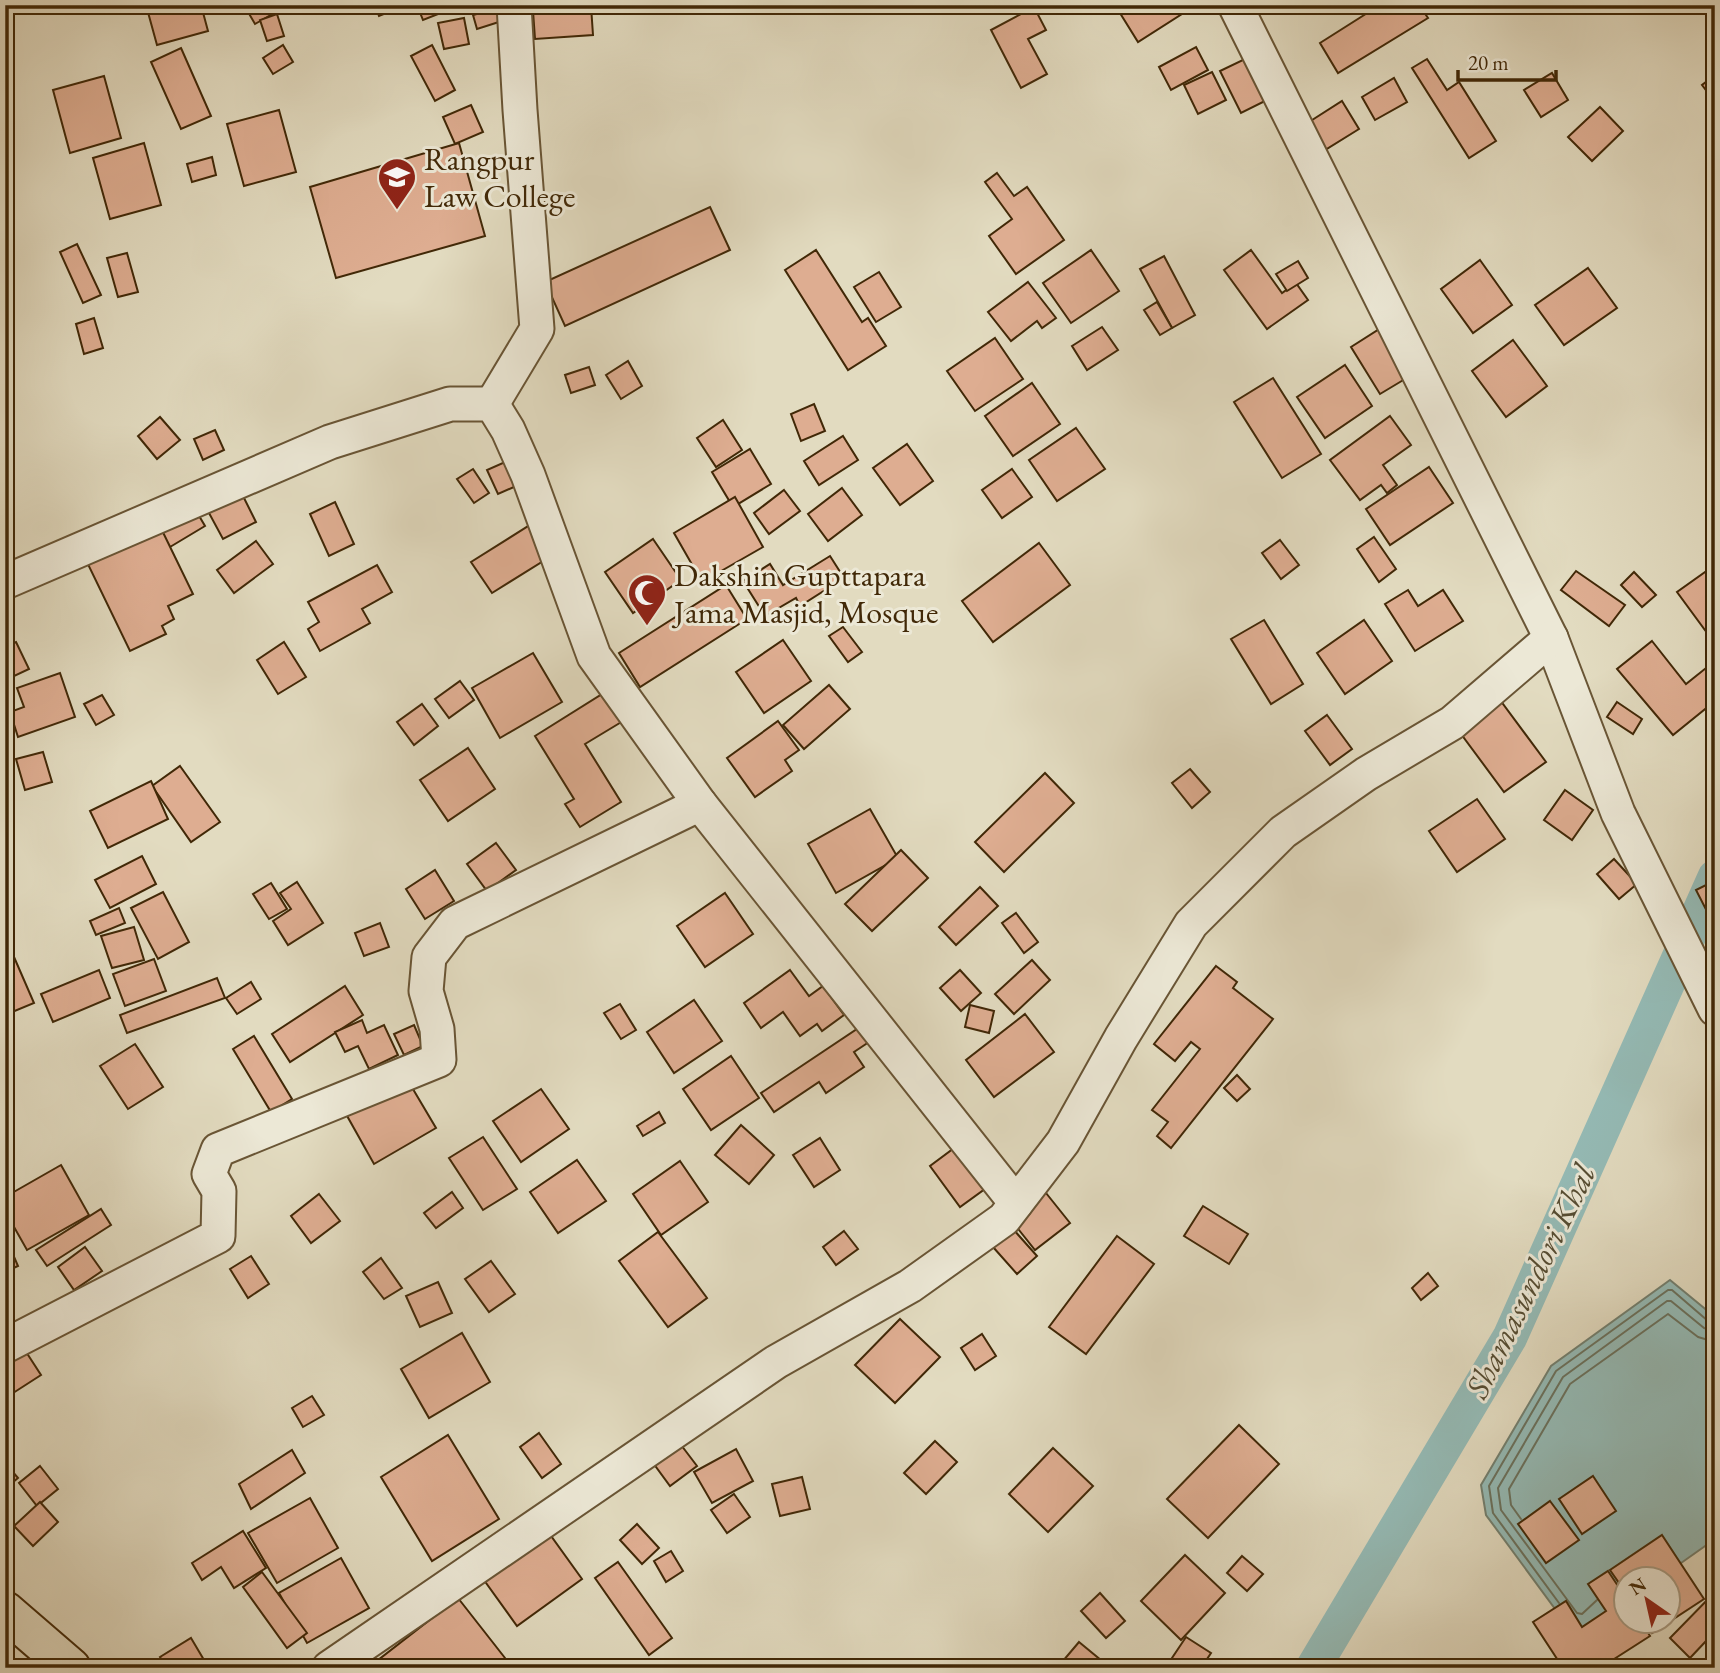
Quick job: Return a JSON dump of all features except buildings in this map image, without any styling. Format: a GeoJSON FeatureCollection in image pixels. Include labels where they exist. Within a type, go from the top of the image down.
{"type":"FeatureCollection","features":[{"type":"Feature","properties":{"kind":"highway"},"geometry":{"type":"LineString","coordinates":[[5,1611],[71,1668]]}},
{"type":"Feature","properties":{"kind":"street"},"geometry":{"type":"LineString","coordinates":[[492,404],[537,329],[514,5]]}},
{"type":"Feature","properties":{"kind":"street"},"geometry":{"type":"LineString","coordinates":[[1235,5],[1551,638],[1618,813],[1715,1009]]}},
{"type":"Feature","properties":{"kind":"street"},"geometry":{"type":"LineString","coordinates":[[5,582],[330,442],[450,404],[492,404]]}},
{"type":"Feature","properties":{"kind":"street"},"geometry":{"type":"LineString","coordinates":[[492,404],[508,430],[528,475],[594,656],[700,804],[1016,1203]]}},
{"type":"Feature","properties":{"kind":"street"},"geometry":{"type":"LineString","coordinates":[[329,1668],[776,1362],[910,1286],[1004,1219],[1063,1142],[1121,1038],[1191,924],[1283,832],[1366,774],[1452,723],[1551,638]]}},
{"type":"Feature","properties":{"kind":"street"},"geometry":{"type":"LineString","coordinates":[[5,1346],[218,1236],[219,1191],[209,1174],[218,1150],[439,1060],[437,1030],[426,991],[429,957],[455,923],[700,804]]}},
{"type":"Feature","properties":{"kind":"water"},"geometry":{"type":"Polygon","coordinates":[[[1670,1280],[1715,1317],[1715,1539],[1680,1564],[1612,1564],[1612,1605],[1589,1629],[1572,1632],[1486,1515],[1481,1485],[1551,1366],[1670,1280]]]}},
{"type":"Feature","properties":{"kind":"waterway","name":"Shamasundori Khal"},"geometry":{"type":"LineString","coordinates":[[1313,1668],[1510,1337],[1715,877]]}},
{"type":"Feature","properties":{"kind":"place","name":"Rangpur Law College"},"geometry":{"type":"Point","coordinates":[397,211]}},
{"type":"Feature","properties":{"kind":"place","name":"Dakshin Gupttapara Jama Masjid, Mosque"},"geometry":{"type":"Point","coordinates":[647,627]}}]}
